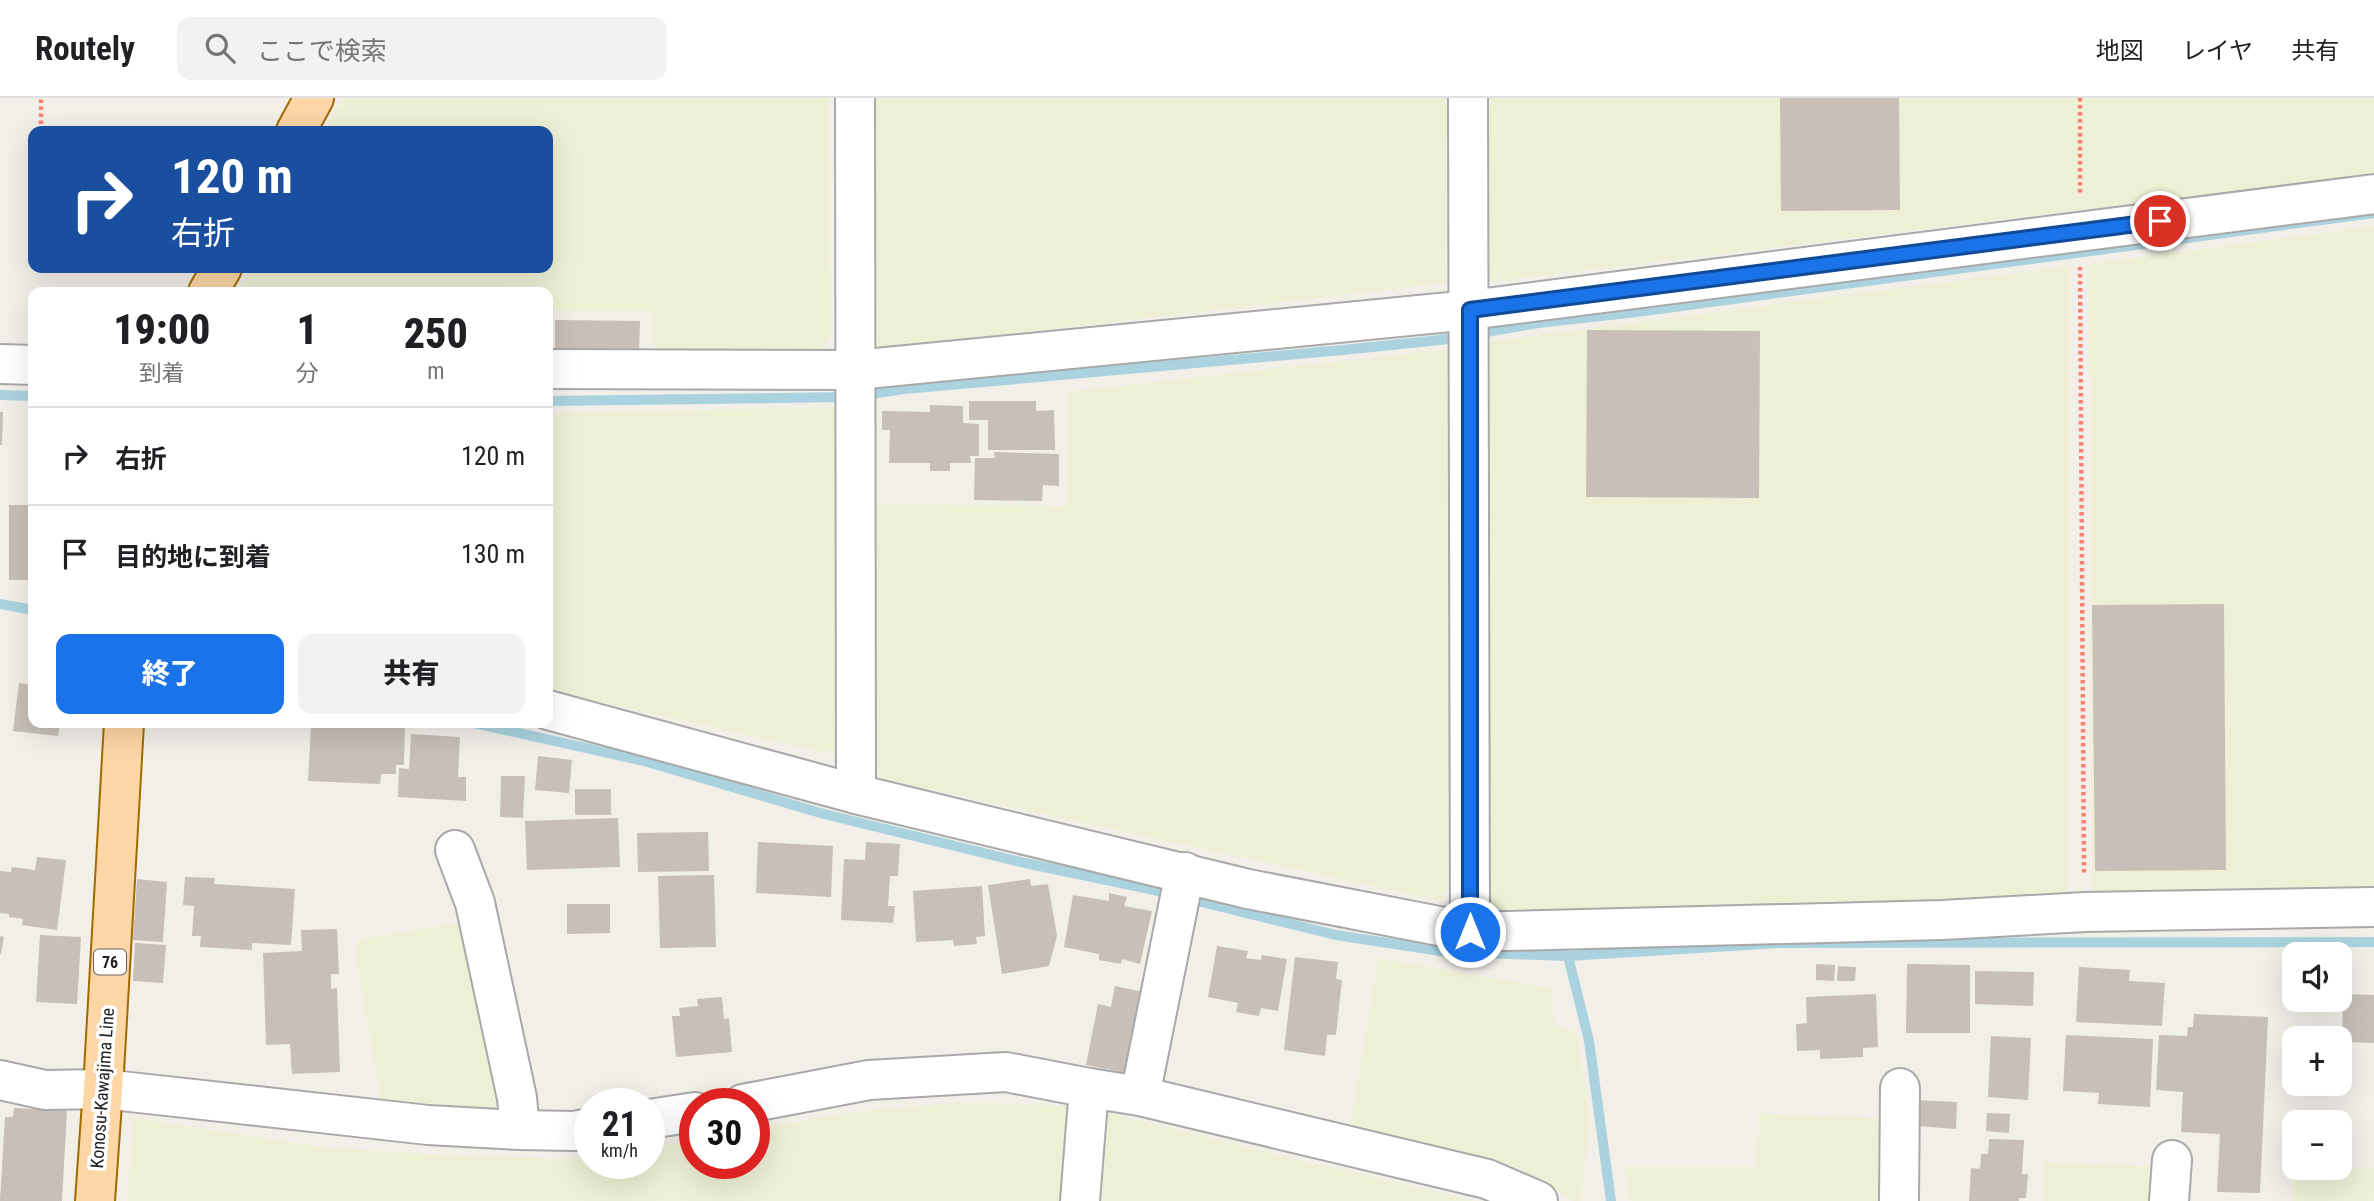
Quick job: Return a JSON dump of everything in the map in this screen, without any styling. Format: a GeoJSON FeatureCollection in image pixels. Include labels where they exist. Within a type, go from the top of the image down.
{"type":"FeatureCollection","features":[{"type":"Feature","properties":{"kind":"main road"},"geometry":{"type":"LineString","coordinates":[[299,126],[314,98]]}},
{"type":"Feature","properties":{"kind":"main road","name":"Konosu-Kawajima Line"},"geometry":{"type":"LineString","coordinates":[[95,1201],[124,728]]}},
{"type":"Feature","properties":{"kind":"street"},"geometry":{"type":"LineString","coordinates":[[855,98],[856,794]]}},
{"type":"Feature","properties":{"kind":"street"},"geometry":{"type":"LineString","coordinates":[[1468,98],[1470,932]]}},
{"type":"Feature","properties":{"kind":"street"},"geometry":{"type":"LineString","coordinates":[[553,369],[856,370],[1470,310],[2374,194]]}},
{"type":"Feature","properties":{"kind":"street"},"geometry":{"type":"LineString","coordinates":[[0,364],[28,365]]}},
{"type":"Feature","properties":{"kind":"street"},"geometry":{"type":"LineString","coordinates":[[553,711],[856,794],[1185,872],[1248,890],[1470,932],[1942,920],[2085,912],[2374,907]]}},
{"type":"Feature","properties":{"kind":"street"},"geometry":{"type":"LineString","coordinates":[[455,850],[475,903],[517,1098],[520,1130]]}},
{"type":"Feature","properties":{"kind":"street"},"geometry":{"type":"LineString","coordinates":[[1140,1096],[1185,872]]}},
{"type":"Feature","properties":{"kind":"street"},"geometry":{"type":"LineString","coordinates":[[770,1099],[869,1080],[1006,1072],[1140,1096],[1487,1179],[1538,1201]]}},
{"type":"Feature","properties":{"kind":"street"},"geometry":{"type":"LineString","coordinates":[[0,1080],[45,1090],[103,1089],[428,1125],[574,1131]]}},
{"type":"Feature","properties":{"kind":"street"},"geometry":{"type":"LineString","coordinates":[[1080,1201],[1089,1088]]}},
{"type":"Feature","properties":{"kind":"street"},"geometry":{"type":"LineString","coordinates":[[1899,1201],[1900,1088]]}},
{"type":"Feature","properties":{"kind":"street"},"geometry":{"type":"LineString","coordinates":[[2169,1201],[2172,1160]]}},
{"type":"Feature","properties":{"kind":"path"},"geometry":{"type":"LineString","coordinates":[[41,98],[41,126]]}},
{"type":"Feature","properties":{"kind":"path"},"geometry":{"type":"LineString","coordinates":[[2080,98],[2085,912]]}},
{"type":"Feature","properties":{"kind":"green space"},"geometry":{"type":"Polygon","coordinates":[[[343,98],[829,98],[831,335],[821,353],[654,360],[654,311],[553,311],[553,287],[241,287],[248,273],[553,273],[553,126],[327,126],[343,98]]]}},
{"type":"Feature","properties":{"kind":"green space"},"geometry":{"type":"Polygon","coordinates":[[[872,98],[1447,98],[1446,283],[880,349],[872,341],[872,98]]]}},
{"type":"Feature","properties":{"kind":"green space"},"geometry":{"type":"Polygon","coordinates":[[[1487,98],[2374,98],[2374,174],[1492,282],[1489,266],[1487,98]]]}},
{"type":"Feature","properties":{"kind":"green space"},"geometry":{"type":"Polygon","coordinates":[[[2374,226],[2374,887],[2282,891],[2092,891],[2089,264],[2374,226]]]}},
{"type":"Feature","properties":{"kind":"green space"},"geometry":{"type":"Polygon","coordinates":[[[2070,266],[2067,897],[1670,909],[1496,910],[1486,897],[1485,342],[2070,266]]]}},
{"type":"Feature","properties":{"kind":"green space"},"geometry":{"type":"Polygon","coordinates":[[[1450,349],[1448,889],[1441,901],[883,779],[874,764],[875,504],[1066,506],[1067,392],[1450,349]]]}},
{"type":"Feature","properties":{"kind":"green space"},"geometry":{"type":"Polygon","coordinates":[[[836,407],[836,749],[823,752],[553,691],[553,413],[836,407]]]}},
{"type":"Feature","properties":{"kind":"green space"},"geometry":{"type":"Polygon","coordinates":[[[470,921],[504,1109],[381,1100],[356,958],[357,940],[470,921]]]}},
{"type":"Feature","properties":{"kind":"green space"},"geometry":{"type":"Polygon","coordinates":[[[1378,958],[1552,988],[1554,1024],[1577,1033],[1590,1118],[1581,1201],[1574,1201],[1516,1167],[1350,1128],[1378,958]]]}},
{"type":"Feature","properties":{"kind":"green space"},"geometry":{"type":"Polygon","coordinates":[[[965,1102],[1068,1106],[1060,1201],[127,1201],[134,1118],[329,1148],[482,1157],[574,1159],[574,1179],[665,1179],[665,1145],[679,1143],[679,1179],[770,1179],[770,1126],[853,1112],[965,1102]]]}},
{"type":"Feature","properties":{"kind":"green space"},"geometry":{"type":"Polygon","coordinates":[[[1108,1113],[1303,1161],[1476,1201],[1102,1201],[1108,1113]]]}},
{"type":"Feature","properties":{"kind":"green space"},"geometry":{"type":"Polygon","coordinates":[[[1759,1113],[1887,1119],[1888,1201],[1631,1201],[1624,1167],[1757,1167],[1759,1113]]]}},
{"type":"Feature","properties":{"kind":"green space"},"geometry":{"type":"Polygon","coordinates":[[[2045,1162],[2160,1167],[2158,1201],[2043,1201],[2045,1162]]]}},
{"type":"Feature","properties":{"kind":"green space"},"geometry":{"type":"Polygon","coordinates":[[[2352,1168],[2374,1168],[2374,1201],[2292,1201],[2293,1180],[2352,1180],[2352,1168]]]}},
{"type":"Feature","properties":{"kind":"building"},"geometry":{"type":"Polygon","coordinates":[[[1780,98],[1899,98],[1900,210],[1781,211],[1780,98]]]}},
{"type":"Feature","properties":{"kind":"building"},"geometry":{"type":"Polygon","coordinates":[[[555,320],[640,321],[639,350],[555,350],[555,320]]]}},
{"type":"Feature","properties":{"kind":"building"},"geometry":{"type":"Polygon","coordinates":[[[1587,330],[1760,331],[1759,498],[1586,497],[1587,330]]]}},
{"type":"Feature","properties":{"kind":"building"},"geometry":{"type":"Polygon","coordinates":[[[969,401],[1036,401],[1036,411],[1054,410],[1055,450],[988,450],[988,420],[969,420],[969,401]]]}},
{"type":"Feature","properties":{"kind":"building"},"geometry":{"type":"Polygon","coordinates":[[[930,405],[963,406],[963,423],[979,424],[979,456],[970,456],[971,463],[950,463],[950,471],[930,471],[930,463],[889,463],[890,430],[882,430],[882,411],[930,412],[930,405]]]}},
{"type":"Feature","properties":{"kind":"building"},"geometry":{"type":"Polygon","coordinates":[[[0,412],[3,412],[2,445],[0,445],[0,412]]]}},
{"type":"Feature","properties":{"kind":"building"},"geometry":{"type":"Polygon","coordinates":[[[994,452],[1059,454],[1059,486],[1043,485],[1042,501],[974,500],[975,458],[995,458],[994,452]]]}},
{"type":"Feature","properties":{"kind":"building"},"geometry":{"type":"Polygon","coordinates":[[[9,505],[28,505],[28,580],[9,580],[9,505]]]}},
{"type":"Feature","properties":{"kind":"building"},"geometry":{"type":"Polygon","coordinates":[[[2224,604],[2226,870],[2095,871],[2092,605],[2224,604]]]}},
{"type":"Feature","properties":{"kind":"building"},"geometry":{"type":"Polygon","coordinates":[[[19,683],[28,684],[28,728],[59,728],[58,736],[13,731],[19,683]]]}},
{"type":"Feature","properties":{"kind":"building"},"geometry":{"type":"Polygon","coordinates":[[[311,728],[405,728],[404,765],[396,765],[396,774],[381,774],[380,784],[308,781],[311,728]]]}},
{"type":"Feature","properties":{"kind":"building"},"geometry":{"type":"Polygon","coordinates":[[[411,734],[460,737],[458,777],[466,777],[466,801],[398,797],[399,768],[409,769],[411,734]]]}},
{"type":"Feature","properties":{"kind":"building"},"geometry":{"type":"Polygon","coordinates":[[[538,756],[572,760],[569,793],[535,790],[538,756]]]}},
{"type":"Feature","properties":{"kind":"building"},"geometry":{"type":"Polygon","coordinates":[[[501,776],[525,776],[523,818],[500,817],[501,776]]]}},
{"type":"Feature","properties":{"kind":"building"},"geometry":{"type":"Polygon","coordinates":[[[575,789],[611,789],[611,815],[575,815],[575,789]]]}},
{"type":"Feature","properties":{"kind":"building"},"geometry":{"type":"Polygon","coordinates":[[[618,818],[620,867],[527,870],[525,821],[618,818]]]}},
{"type":"Feature","properties":{"kind":"building"},"geometry":{"type":"Polygon","coordinates":[[[708,832],[709,871],[638,872],[637,833],[708,832]]]}},
{"type":"Feature","properties":{"kind":"building"},"geometry":{"type":"Polygon","coordinates":[[[758,842],[833,846],[831,897],[756,893],[758,842]]]}},
{"type":"Feature","properties":{"kind":"building"},"geometry":{"type":"Polygon","coordinates":[[[866,842],[900,844],[898,876],[890,876],[888,906],[895,906],[893,923],[841,920],[844,859],[865,860],[866,842]]]}},
{"type":"Feature","properties":{"kind":"building"},"geometry":{"type":"Polygon","coordinates":[[[37,857],[66,860],[57,930],[22,925],[23,919],[0,913],[0,871],[11,872],[12,867],[35,870],[37,857]]]}},
{"type":"Feature","properties":{"kind":"building"},"geometry":{"type":"Polygon","coordinates":[[[714,875],[716,947],[660,948],[658,876],[714,875]]]}},
{"type":"Feature","properties":{"kind":"building"},"geometry":{"type":"Polygon","coordinates":[[[185,877],[215,878],[214,884],[295,889],[291,945],[252,943],[252,950],[200,947],[201,936],[192,936],[194,906],[183,905],[185,877]]]}},
{"type":"Feature","properties":{"kind":"building"},"geometry":{"type":"Polygon","coordinates":[[[137,879],[167,882],[163,942],[133,940],[137,879]]]}},
{"type":"Feature","properties":{"kind":"building"},"geometry":{"type":"Polygon","coordinates":[[[1030,879],[1031,886],[1048,884],[1057,936],[1049,966],[1002,974],[988,885],[1030,879]]]}},
{"type":"Feature","properties":{"kind":"building"},"geometry":{"type":"Polygon","coordinates":[[[982,886],[985,936],[976,937],[977,944],[954,946],[953,940],[916,942],[913,891],[982,886]]]}},
{"type":"Feature","properties":{"kind":"building"},"geometry":{"type":"Polygon","coordinates":[[[1109,893],[1127,897],[1124,906],[1152,911],[1140,964],[1122,959],[1121,964],[1099,960],[1099,954],[1064,947],[1073,895],[1109,901],[1109,893]]]}},
{"type":"Feature","properties":{"kind":"building"},"geometry":{"type":"Polygon","coordinates":[[[567,904],[610,904],[610,933],[567,934],[567,904]]]}},
{"type":"Feature","properties":{"kind":"building"},"geometry":{"type":"Polygon","coordinates":[[[337,929],[339,974],[331,974],[331,989],[337,988],[340,1072],[292,1074],[290,1044],[266,1045],[263,953],[302,951],[301,930],[337,929]]]}},
{"type":"Feature","properties":{"kind":"building"},"geometry":{"type":"Polygon","coordinates":[[[40,935],[81,937],[77,1004],[36,1002],[40,935]]]}},
{"type":"Feature","properties":{"kind":"building"},"geometry":{"type":"Polygon","coordinates":[[[0,936],[4,937],[1,954],[0,954],[0,936]]]}},
{"type":"Feature","properties":{"kind":"building"},"geometry":{"type":"Polygon","coordinates":[[[135,943],[166,945],[163,983],[133,981],[135,943]]]}},
{"type":"Feature","properties":{"kind":"building"},"geometry":{"type":"Polygon","coordinates":[[[1217,946],[1248,951],[1246,958],[1261,960],[1262,955],[1287,959],[1278,1011],[1261,1008],[1259,1016],[1236,1012],[1238,1003],[1208,997],[1217,946]]]}},
{"type":"Feature","properties":{"kind":"building"},"geometry":{"type":"Polygon","coordinates":[[[1295,957],[1338,962],[1336,979],[1342,980],[1336,1035],[1327,1035],[1325,1056],[1284,1050],[1295,957]]]}},
{"type":"Feature","properties":{"kind":"building"},"geometry":{"type":"Polygon","coordinates":[[[1816,964],[1835,965],[1834,981],[1816,980],[1816,964]]]}},
{"type":"Feature","properties":{"kind":"building"},"geometry":{"type":"Polygon","coordinates":[[[1907,964],[1970,965],[1970,1033],[1906,1033],[1907,964]]]}},
{"type":"Feature","properties":{"kind":"building"},"geometry":{"type":"Polygon","coordinates":[[[1838,966],[1856,967],[1855,981],[1837,981],[1838,966]]]}},
{"type":"Feature","properties":{"kind":"building"},"geometry":{"type":"Polygon","coordinates":[[[2079,967],[2130,970],[2129,981],[2165,983],[2162,1026],[2076,1022],[2079,967]]]}},
{"type":"Feature","properties":{"kind":"building"},"geometry":{"type":"Polygon","coordinates":[[[1975,971],[2034,972],[2033,1006],[1975,1004],[1975,971]]]}},
{"type":"Feature","properties":{"kind":"building"},"geometry":{"type":"Polygon","coordinates":[[[1115,986],[1143,992],[1126,1073],[1086,1065],[1098,1004],[1111,1007],[1115,986]]]}},
{"type":"Feature","properties":{"kind":"building"},"geometry":{"type":"Polygon","coordinates":[[[1876,994],[1878,1047],[1863,1048],[1863,1057],[1820,1059],[1820,1050],[1797,1051],[1796,1024],[1807,1023],[1806,997],[1876,994]]]}},
{"type":"Feature","properties":{"kind":"building"},"geometry":{"type":"Polygon","coordinates":[[[2352,994],[2374,995],[2374,1043],[2352,1042],[2352,1026],[2342,1026],[2343,1012],[2352,1012],[2352,994]]]}},
{"type":"Feature","properties":{"kind":"building"},"geometry":{"type":"Polygon","coordinates":[[[722,997],[724,1019],[729,1018],[732,1052],[676,1057],[672,1016],[680,1016],[679,1008],[698,1006],[697,999],[722,997]]]}},
{"type":"Feature","properties":{"kind":"building"},"geometry":{"type":"Polygon","coordinates":[[[2194,1014],[2268,1017],[2260,1193],[2217,1192],[2220,1134],[2181,1132],[2183,1092],[2156,1090],[2159,1035],[2187,1036],[2188,1027],[2193,1027],[2194,1014]]]}},
{"type":"Feature","properties":{"kind":"building"},"geometry":{"type":"Polygon","coordinates":[[[2066,1035],[2153,1039],[2150,1107],[2098,1104],[2099,1093],[2063,1091],[2066,1035]]]}},
{"type":"Feature","properties":{"kind":"building"},"geometry":{"type":"Polygon","coordinates":[[[1991,1036],[2031,1038],[2028,1100],[1988,1097],[1991,1036]]]}},
{"type":"Feature","properties":{"kind":"building"},"geometry":{"type":"Polygon","coordinates":[[[1918,1100],[1957,1102],[1956,1129],[1916,1126],[1918,1100]]]}},
{"type":"Feature","properties":{"kind":"building"},"geometry":{"type":"Polygon","coordinates":[[[14,1108],[67,1111],[62,1201],[0,1201],[5,1117],[13,1117],[14,1108]]]}},
{"type":"Feature","properties":{"kind":"building"},"geometry":{"type":"Polygon","coordinates":[[[1987,1113],[2010,1114],[2009,1133],[1986,1131],[1987,1113]]]}},
{"type":"Feature","properties":{"kind":"building"},"geometry":{"type":"Polygon","coordinates":[[[1989,1139],[2024,1140],[2022,1174],[2028,1174],[2026,1198],[2019,1198],[2019,1201],[1969,1201],[1971,1168],[1980,1169],[1981,1154],[1988,1154],[1989,1139]]]}},
{"type":"Feature","properties":{"kind":"waterway"},"geometry":{"type":"LineString","coordinates":[[553,401],[850,397],[904,389],[1440,340],[1538,323],[2374,213]]}},
{"type":"Feature","properties":{"kind":"waterway"},"geometry":{"type":"LineString","coordinates":[[0,395],[28,396]]}},
{"type":"Feature","properties":{"kind":"waterway"},"geometry":{"type":"LineString","coordinates":[[0,604],[28,609]]}},
{"type":"Feature","properties":{"kind":"waterway"},"geometry":{"type":"LineString","coordinates":[[496,728],[644,761],[824,814],[1025,863],[1145,888],[1336,935],[1447,952],[1568,956],[1779,943],[2374,942]]}},
{"type":"Feature","properties":{"kind":"waterway"},"geometry":{"type":"LineString","coordinates":[[1568,956],[1589,1041],[1611,1201]]}},
{"type":"Feature","properties":{"kind":"route"},"geometry":{"type":"LineString","coordinates":[[1470,932],[1470,310],[2160,221]]}}]}
